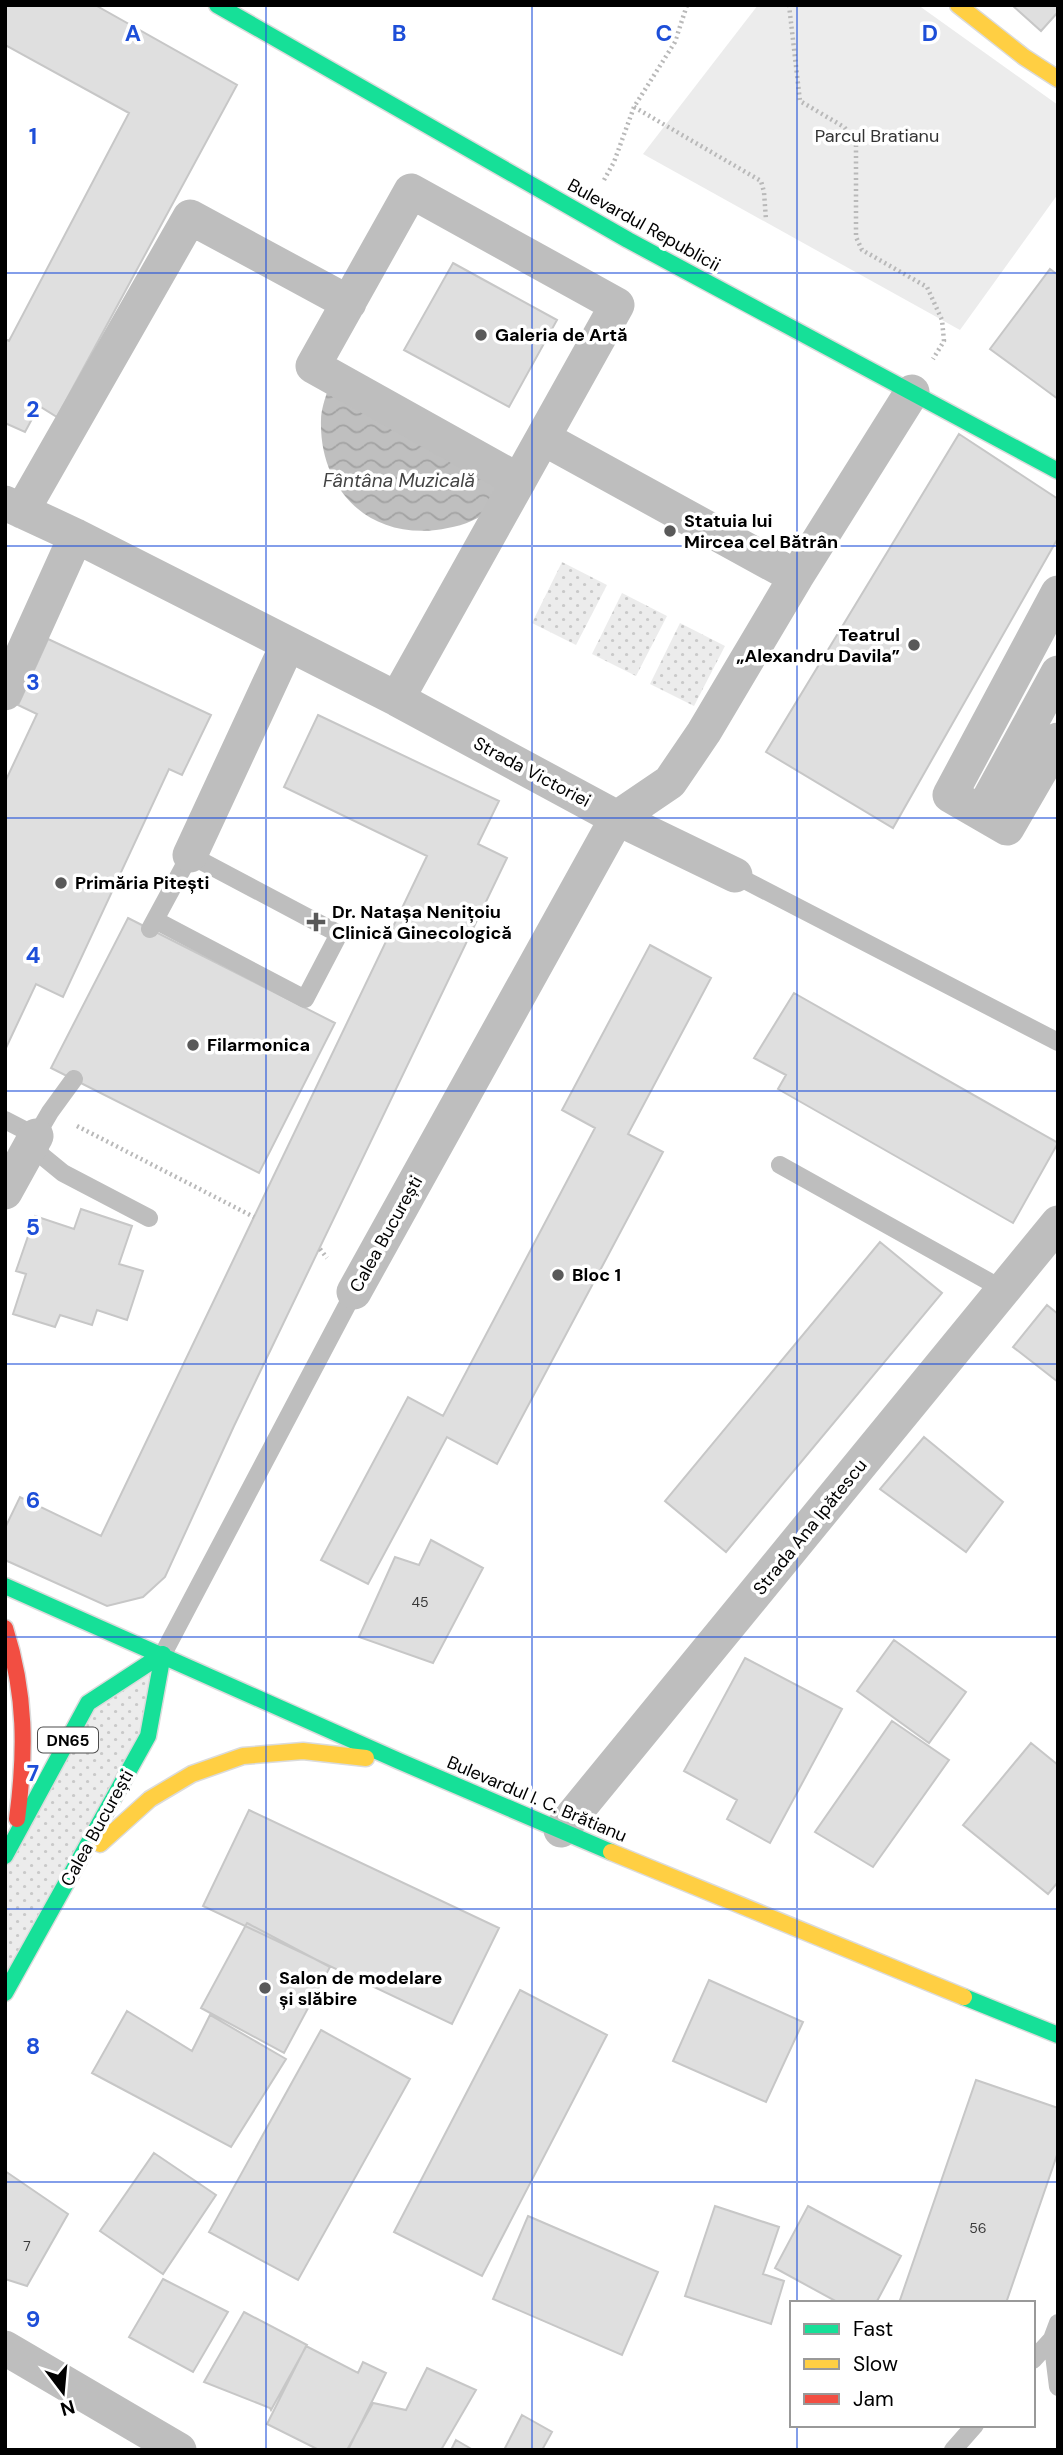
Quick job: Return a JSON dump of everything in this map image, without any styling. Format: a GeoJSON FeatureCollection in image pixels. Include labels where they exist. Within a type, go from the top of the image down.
{"type":"FeatureCollection","features":[{"type":"Feature","properties":{"kind":"main road","name":"Bulevardul Republicii"},"geometry":{"type":"LineString","coordinates":[[217,5],[585,215],[1058,471]]}},
{"type":"Feature","properties":{"kind":"main road"},"geometry":{"type":"LineString","coordinates":[[958,5],[1024,57],[1058,79]]}},
{"type":"Feature","properties":{"kind":"main road","name":"Bulevardul I. C. Brătianu"},"geometry":{"type":"LineString","coordinates":[[5,1586],[163,1654],[400,1762],[1058,2035]]}},
{"type":"Feature","properties":{"kind":"main road","name":"DN65"},"geometry":{"type":"LineString","coordinates":[[5,1628],[19,1677],[24,1736],[23,1778],[14,1841]]}},
{"type":"Feature","properties":{"kind":"main road","name":"Calea București"},"geometry":{"type":"LineString","coordinates":[[5,1856],[88,1703],[163,1654]]}},
{"type":"Feature","properties":{"kind":"main road","name":"Calea București"},"geometry":{"type":"LineString","coordinates":[[5,1993],[148,1736],[163,1654]]}},
{"type":"Feature","properties":{"kind":"main road"},"geometry":{"type":"LineString","coordinates":[[78,1864],[150,1799],[192,1774],[243,1756],[303,1751],[400,1762]]}},
{"type":"Feature","properties":{"kind":"street"},"geometry":{"type":"LineString","coordinates":[[397,699],[519,481],[617,305],[411,191],[313,366],[519,481]]}},
{"type":"Feature","properties":{"kind":"street"},"geometry":{"type":"LineString","coordinates":[[13,507],[190,217],[349,303]]}},
{"type":"Feature","properties":{"kind":"street"},"geometry":{"type":"LineString","coordinates":[[617,818],[670,782],[704,732],[796,576],[912,392]]}},
{"type":"Feature","properties":{"kind":"street"},"geometry":{"type":"LineString","coordinates":[[543,438],[796,576]]}},
{"type":"Feature","properties":{"kind":"street","name":"Strada Victoriei"},"geometry":{"type":"LineString","coordinates":[[13,507],[76,536],[397,699],[617,818],[734,874]]}},
{"type":"Feature","properties":{"kind":"street"},"geometry":{"type":"LineString","coordinates":[[5,693],[76,536]]}},
{"type":"Feature","properties":{"kind":"street"},"geometry":{"type":"LineString","coordinates":[[1058,593],[950,795],[1007,828],[1058,740]]}},
{"type":"Feature","properties":{"kind":"street"},"geometry":{"type":"LineString","coordinates":[[190,855],[288,645]]}},
{"type":"Feature","properties":{"kind":"street"},"geometry":{"type":"LineString","coordinates":[[982,812],[1058,673]]}},
{"type":"Feature","properties":{"kind":"street","name":"Calea București"},"geometry":{"type":"LineString","coordinates":[[354,1292],[617,818]]}},
{"type":"Feature","properties":{"kind":"street"},"geometry":{"type":"LineString","coordinates":[[5,1192],[43,1124]]}},
{"type":"Feature","properties":{"kind":"street","name":"Strada Ana Ipătescu"},"geometry":{"type":"LineString","coordinates":[[561,1830],[1058,1223]]}},
{"type":"Feature","properties":{"kind":"street"},"geometry":{"type":"LineString","coordinates":[[5,2348],[179,2450]]}},
{"type":"Feature","properties":{"kind":"lane"},"geometry":{"type":"LineString","coordinates":[[190,855],[339,934],[305,999],[152,924],[190,855]]}},
{"type":"Feature","properties":{"kind":"lane","name":"Strada Victoriei"},"geometry":{"type":"LineString","coordinates":[[734,874],[1058,1042]]}},
{"type":"Feature","properties":{"kind":"lane"},"geometry":{"type":"LineString","coordinates":[[74,1079],[43,1124],[41,1155],[63,1173],[149,1219]]}},
{"type":"Feature","properties":{"kind":"lane"},"geometry":{"type":"LineString","coordinates":[[5,1120],[43,1124]]}},
{"type":"Feature","properties":{"kind":"lane"},"geometry":{"type":"LineString","coordinates":[[780,1165],[1004,1290]]}},
{"type":"Feature","properties":{"kind":"lane","name":"Calea București"},"geometry":{"type":"LineString","coordinates":[[163,1654],[354,1292]]}},
{"type":"Feature","properties":{"kind":"lane"},"geometry":{"type":"LineString","coordinates":[[1035,2357],[1055,2331]]}},
{"type":"Feature","properties":{"kind":"lane"},"geometry":{"type":"LineString","coordinates":[[1055,2331],[1058,2387]]}},
{"type":"Feature","properties":{"kind":"lane"},"geometry":{"type":"LineString","coordinates":[[953,2450],[973,2427]]}},
{"type":"Feature","properties":{"kind":"path"},"geometry":{"type":"LineString","coordinates":[[585,215],[614,162],[634,107],[675,42],[687,5]]}},
{"type":"Feature","properties":{"kind":"path"},"geometry":{"type":"LineString","coordinates":[[789,5],[800,102],[844,127],[856,140],[856,237],[862,250],[927,287],[942,320],[944,341],[912,392]]}},
{"type":"Feature","properties":{"kind":"path"},"geometry":{"type":"LineString","coordinates":[[634,107],[761,181],[766,220]]}},
{"type":"Feature","properties":{"kind":"path"},"geometry":{"type":"LineString","coordinates":[[43,1124],[254,1217]]}},
{"type":"Feature","properties":{"kind":"green space","name":"Parcul Bratianu"},"geometry":{"type":"Polygon","coordinates":[[[758,5],[918,5],[1058,105],[1058,194],[960,330],[643,154],[758,5]]]}},
{"type":"Feature","properties":{"kind":"green space"},"geometry":{"type":"Polygon","coordinates":[[[562,562],[607,585],[576,645],[532,623],[562,562]]]}},
{"type":"Feature","properties":{"kind":"green space"},"geometry":{"type":"Polygon","coordinates":[[[622,593],[667,616],[636,676],[592,654],[622,593]]]}},
{"type":"Feature","properties":{"kind":"green space"},"geometry":{"type":"Polygon","coordinates":[[[680,623],[725,646],[694,706],[650,684],[680,623]]]}},
{"type":"Feature","properties":{"kind":"green space"},"geometry":{"type":"Polygon","coordinates":[[[163,1654],[148,1736],[5,1989],[5,1856],[88,1703],[163,1654]]]}},
{"type":"Feature","properties":{"kind":"water","name":"Fântâna Muzicală"},"geometry":{"type":"Polygon","coordinates":[[[328,389],[508,487],[482,515],[448,528],[411,530],[389,526],[369,517],[338,487],[328,467],[321,420],[328,389]]]}},
{"type":"Feature","properties":{"kind":"building"},"geometry":{"type":"Polygon","coordinates":[[[5,5],[95,5],[237,85],[57,417],[39,406],[25,432],[5,423],[5,339],[9,341],[129,113],[5,45],[5,5]]]}},
{"type":"Feature","properties":{"kind":"building"},"geometry":{"type":"Polygon","coordinates":[[[1012,5],[1058,5],[1058,12],[1041,31],[1012,5]]]}},
{"type":"Feature","properties":{"kind":"building","name":"Galeria de Artă"},"geometry":{"type":"Polygon","coordinates":[[[453,263],[557,320],[509,407],[404,350],[453,263]]]}},
{"type":"Feature","properties":{"kind":"building"},"geometry":{"type":"Polygon","coordinates":[[[1050,269],[1058,275],[1058,399],[990,349],[1050,269]]]}},
{"type":"Feature","properties":{"kind":"building","name":"Teatrul „Alexandru Davila”"},"geometry":{"type":"Polygon","coordinates":[[[959,434],[1058,499],[1058,538],[893,828],[766,752],[959,434]]]}},
{"type":"Feature","properties":{"kind":"building","name":"Primăria Pitești"},"geometry":{"type":"Polygon","coordinates":[[[48,639],[211,715],[182,775],[169,769],[63,997],[36,984],[5,1050],[5,782],[37,714],[18,705],[48,639]]]}},
{"type":"Feature","properties":{"kind":"building"},"geometry":{"type":"Polygon","coordinates":[[[318,715],[499,801],[478,844],[507,858],[234,1426],[165,1577],[143,1597],[107,1606],[5,1560],[5,1528],[20,1497],[101,1536],[427,856],[284,787],[318,715]]]}},
{"type":"Feature","properties":{"kind":"building","name":"Filarmonica"},"geometry":{"type":"Polygon","coordinates":[[[128,918],[335,1023],[259,1173],[51,1068],[128,918]]]}},
{"type":"Feature","properties":{"kind":"building","name":"Bloc 1"},"geometry":{"type":"Polygon","coordinates":[[[650,945],[711,978],[628,1134],[663,1152],[497,1464],[447,1437],[368,1584],[321,1560],[408,1397],[443,1416],[595,1128],[562,1110],[650,945]]]}},
{"type":"Feature","properties":{"kind":"building"},"geometry":{"type":"Polygon","coordinates":[[[794,993],[1058,1143],[1013,1223],[778,1089],[786,1075],[754,1058],[794,993]]]}},
{"type":"Feature","properties":{"kind":"building"},"geometry":{"type":"Polygon","coordinates":[[[81,1209],[132,1226],[119,1264],[143,1271],[127,1320],[97,1310],[92,1325],[60,1315],[55,1327],[13,1314],[26,1274],[16,1271],[35,1216],[74,1229],[81,1209]]]}},
{"type":"Feature","properties":{"kind":"building"},"geometry":{"type":"Polygon","coordinates":[[[880,1242],[942,1293],[726,1552],[665,1501],[880,1242]]]}},
{"type":"Feature","properties":{"kind":"building"},"geometry":{"type":"Polygon","coordinates":[[[1047,1305],[1058,1314],[1058,1382],[1013,1347],[1047,1305]]]}},
{"type":"Feature","properties":{"kind":"building"},"geometry":{"type":"Polygon","coordinates":[[[924,1437],[1003,1502],[966,1552],[880,1489],[924,1437]]]}},
{"type":"Feature","properties":{"kind":"building"},"geometry":{"type":"Polygon","coordinates":[[[431,1540],[483,1568],[433,1663],[359,1637],[395,1557],[419,1565],[431,1540]]]}},
{"type":"Feature","properties":{"kind":"building"},"geometry":{"type":"Polygon","coordinates":[[[894,1640],[966,1692],[929,1743],[857,1691],[894,1640]]]}},
{"type":"Feature","properties":{"kind":"building"},"geometry":{"type":"Polygon","coordinates":[[[745,1658],[842,1709],[770,1843],[727,1819],[737,1800],[684,1771],[745,1658]]]}},
{"type":"Feature","properties":{"kind":"building"},"geometry":{"type":"Polygon","coordinates":[[[892,1721],[949,1760],[873,1867],[815,1832],[892,1721]]]}},
{"type":"Feature","properties":{"kind":"building"},"geometry":{"type":"Polygon","coordinates":[[[1031,1743],[1058,1765],[1058,1882],[1048,1894],[963,1825],[1031,1743]]]}},
{"type":"Feature","properties":{"kind":"building"},"geometry":{"type":"Polygon","coordinates":[[[249,1810],[499,1928],[452,2024],[203,1906],[249,1810]]]}},
{"type":"Feature","properties":{"kind":"building","name":"Salon de modelare și slăbire"},"geometry":{"type":"Polygon","coordinates":[[[247,1923],[330,1967],[284,2053],[201,2008],[247,1923]]]}},
{"type":"Feature","properties":{"kind":"building"},"geometry":{"type":"Polygon","coordinates":[[[709,1980],[803,2022],[766,2102],[673,2061],[709,1980]]]}},
{"type":"Feature","properties":{"kind":"building"},"geometry":{"type":"Polygon","coordinates":[[[520,1990],[607,2035],[482,2276],[394,2232],[520,1990]]]}},
{"type":"Feature","properties":{"kind":"building"},"geometry":{"type":"Polygon","coordinates":[[[127,2011],[192,2051],[210,2015],[286,2059],[231,2147],[92,2073],[127,2011]]]}},
{"type":"Feature","properties":{"kind":"building"},"geometry":{"type":"Polygon","coordinates":[[[321,2030],[410,2079],[298,2280],[209,2232],[321,2030]]]}},
{"type":"Feature","properties":{"kind":"building"},"geometry":{"type":"Polygon","coordinates":[[[976,2080],[1058,2108],[1058,2152],[1007,2301],[900,2301],[976,2080]]]}},
{"type":"Feature","properties":{"kind":"building"},"geometry":{"type":"Polygon","coordinates":[[[154,2153],[216,2195],[163,2274],[100,2231],[154,2153]]]}},
{"type":"Feature","properties":{"kind":"building"},"geometry":{"type":"Polygon","coordinates":[[[5,2171],[68,2214],[27,2286],[5,2279],[5,2171]]]}},
{"type":"Feature","properties":{"kind":"building"},"geometry":{"type":"Polygon","coordinates":[[[715,2206],[779,2227],[763,2274],[784,2281],[771,2324],[685,2296],[715,2206]]]}},
{"type":"Feature","properties":{"kind":"building"},"geometry":{"type":"Polygon","coordinates":[[[808,2206],[901,2256],[877,2301],[835,2301],[775,2268],[808,2206]]]}},
{"type":"Feature","properties":{"kind":"building"},"geometry":{"type":"Polygon","coordinates":[[[528,2216],[658,2272],[622,2355],[493,2299],[528,2216]]]}},
{"type":"Feature","properties":{"kind":"building"},"geometry":{"type":"Polygon","coordinates":[[[163,2279],[228,2312],[193,2372],[129,2337],[163,2279]]]}},
{"type":"Feature","properties":{"kind":"building"},"geometry":{"type":"Polygon","coordinates":[[[244,2312],[307,2345],[271,2410],[204,2382],[244,2312]]]}},
{"type":"Feature","properties":{"kind":"building"},"geometry":{"type":"Polygon","coordinates":[[[306,2346],[358,2373],[363,2362],[386,2373],[348,2450],[319,2450],[267,2424],[306,2346]]]}},
{"type":"Feature","properties":{"kind":"building"},"geometry":{"type":"Polygon","coordinates":[[[427,2368],[476,2390],[441,2450],[347,2450],[373,2403],[406,2410],[427,2368]]]}},
{"type":"Feature","properties":{"kind":"building"},"geometry":{"type":"Polygon","coordinates":[[[522,2415],[552,2432],[542,2450],[504,2450],[522,2415]]]}},
{"type":"Feature","properties":{"kind":"building"},"geometry":{"type":"Polygon","coordinates":[[[456,2440],[473,2450],[451,2450],[456,2440]]]}},
{"type":"Feature","properties":{"kind":"traffic: fast"},"geometry":{"type":"LineString","coordinates":[[217,5],[628,240],[1058,471]]}},
{"type":"Feature","properties":{"kind":"traffic: fast"},"geometry":{"type":"LineString","coordinates":[[5,1586],[611,1852]]}},
{"type":"Feature","properties":{"kind":"traffic: fast"},"geometry":{"type":"LineString","coordinates":[[5,1856],[88,1703],[163,1654]]}},
{"type":"Feature","properties":{"kind":"traffic: fast"},"geometry":{"type":"LineString","coordinates":[[5,1993],[148,1736],[163,1654]]}},
{"type":"Feature","properties":{"kind":"traffic: fast"},"geometry":{"type":"LineString","coordinates":[[964,1997],[1058,2035]]}},
{"type":"Feature","properties":{"kind":"traffic: slow"},"geometry":{"type":"LineString","coordinates":[[958,5],[1024,57],[1058,79]]}},
{"type":"Feature","properties":{"kind":"traffic: slow"},"geometry":{"type":"LineString","coordinates":[[100,1844],[150,1799],[192,1774],[243,1756],[303,1751],[366,1758]]}},
{"type":"Feature","properties":{"kind":"traffic: slow"},"geometry":{"type":"LineString","coordinates":[[611,1852],[964,1997]]}},
{"type":"Feature","properties":{"kind":"traffic: jam"},"geometry":{"type":"LineString","coordinates":[[5,1628],[17,1676],[22,1723],[22,1770],[17,1819]]}},
{"type":"Feature","properties":{"kind":"place","name":"Galeria de Artă"},"geometry":{"type":"Point","coordinates":[481,335]}},
{"type":"Feature","properties":{"kind":"place","name":"Statuia lui Mircea cel Bătrân"},"geometry":{"type":"Point","coordinates":[670,531]}},
{"type":"Feature","properties":{"kind":"place","name":"Teatrul „Alexandru Davila”"},"geometry":{"type":"Point","coordinates":[914,645]}},
{"type":"Feature","properties":{"kind":"place","name":"Primăria Pitești"},"geometry":{"type":"Point","coordinates":[61,883]}},
{"type":"Feature","properties":{"kind":"place","name":"Dr. Natașa Nenițoiu Clinică Ginecologică"},"geometry":{"type":"Point","coordinates":[316,922]}},
{"type":"Feature","properties":{"kind":"place","name":"Filarmonica"},"geometry":{"type":"Point","coordinates":[193,1045]}},
{"type":"Feature","properties":{"kind":"place","name":"Bloc 1"},"geometry":{"type":"Point","coordinates":[558,1275]}},
{"type":"Feature","properties":{"kind":"place","name":"Salon de modelare și slăbire"},"geometry":{"type":"Point","coordinates":[265,1988]}}]}
